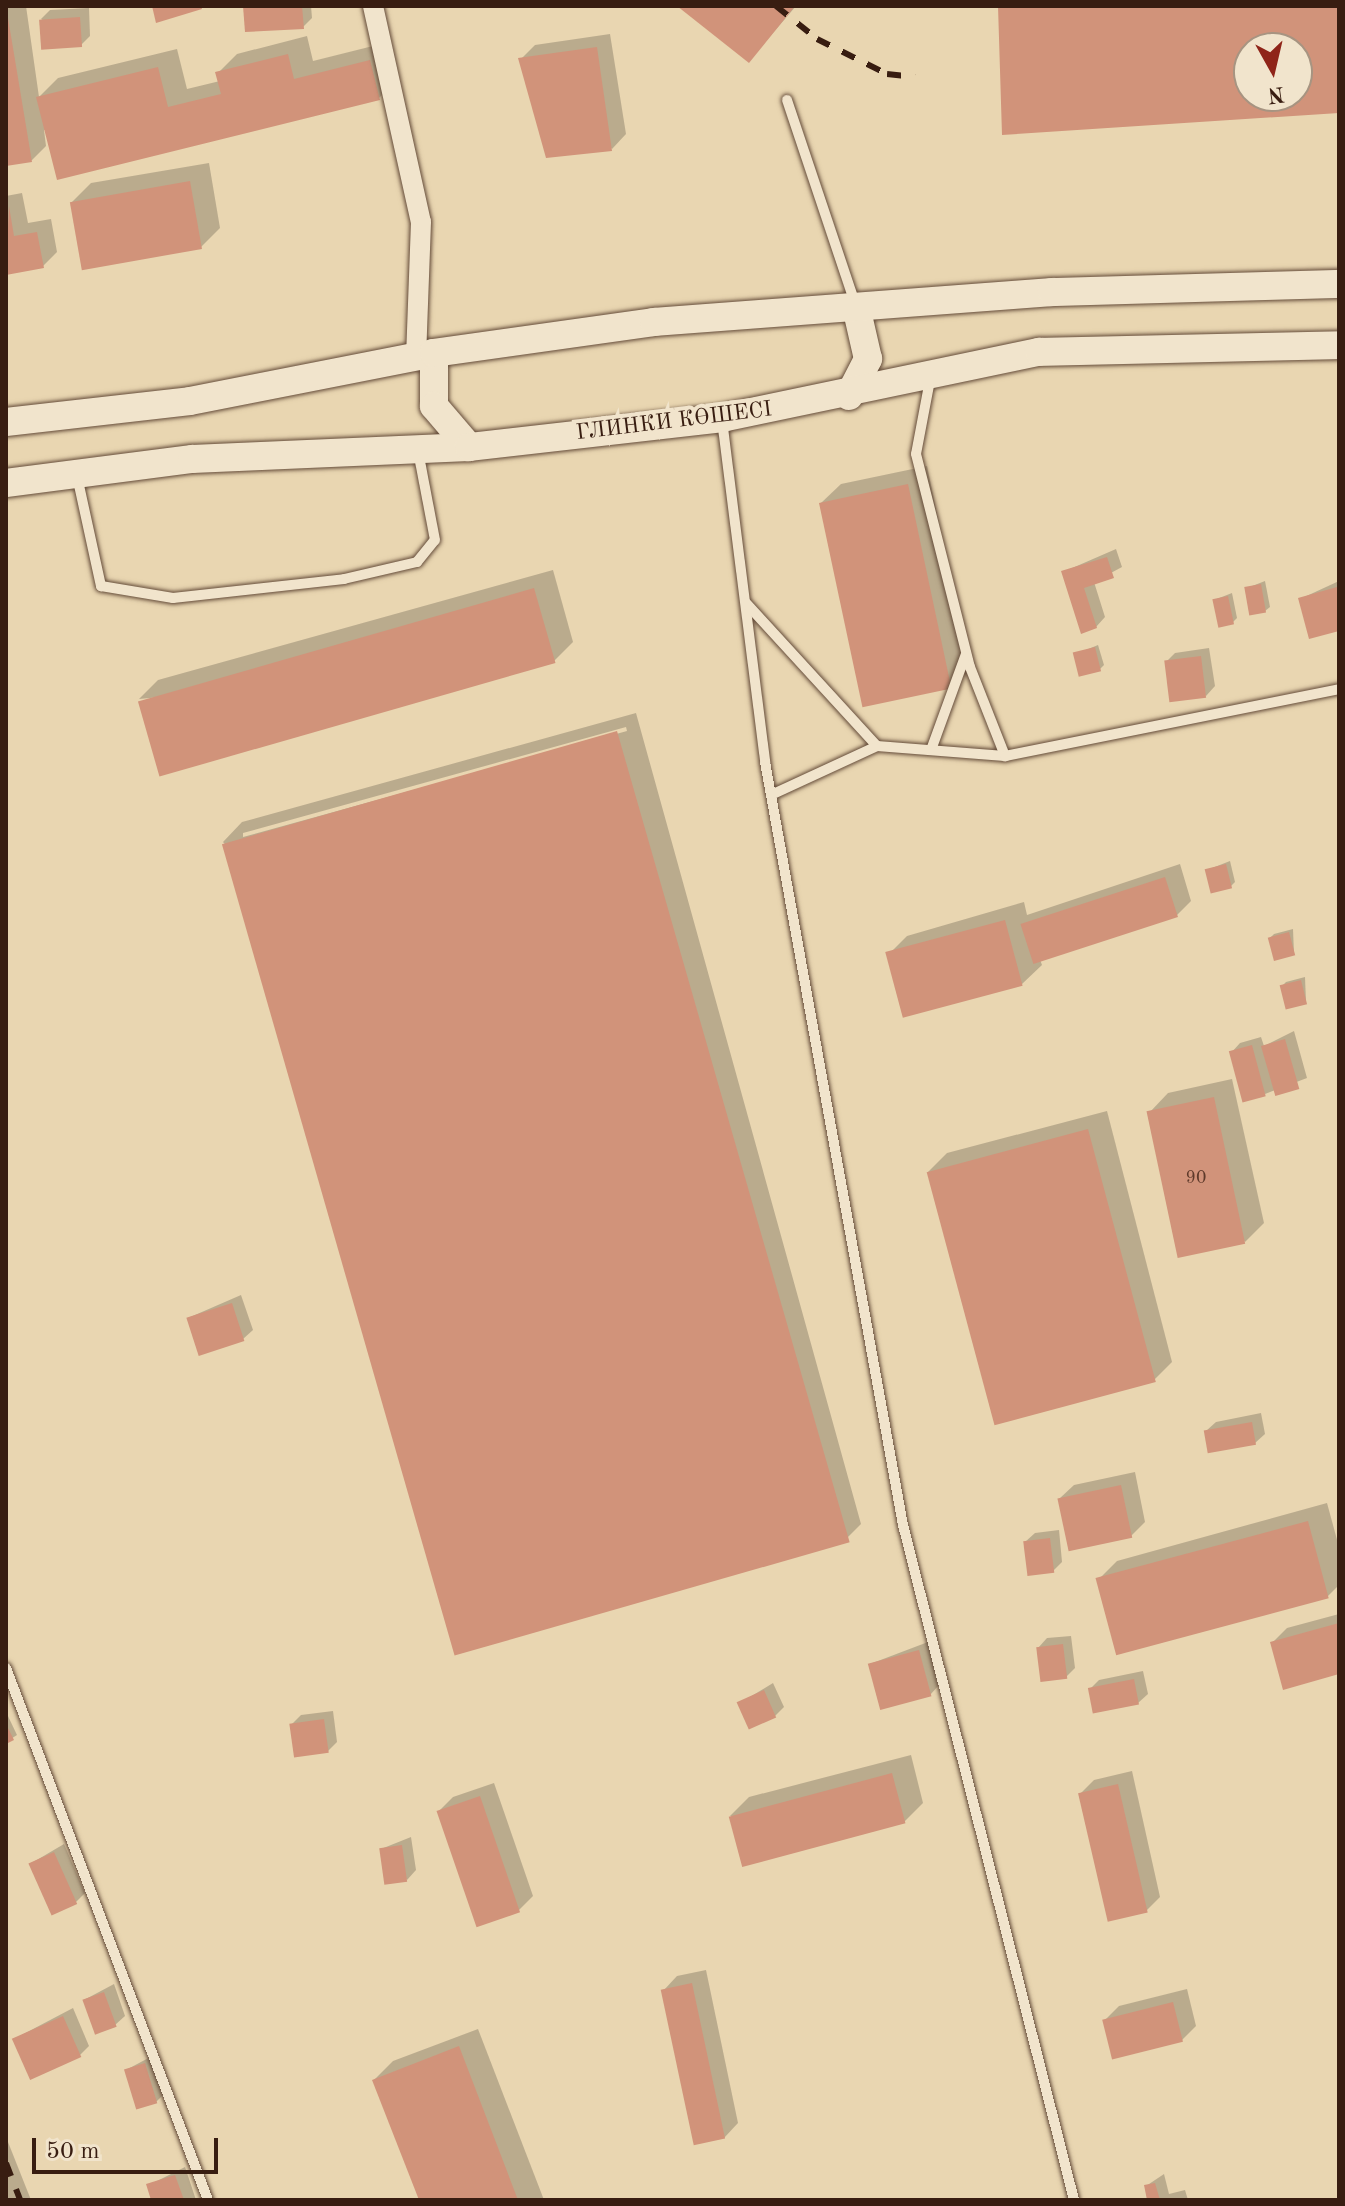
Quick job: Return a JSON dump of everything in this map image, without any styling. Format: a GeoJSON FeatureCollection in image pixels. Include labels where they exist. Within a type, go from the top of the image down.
{"type":"FeatureCollection","features":[{"type":"Feature","properties":{"kind":"main road"},"geometry":{"type":"LineString","coordinates":[[6,422],[190,401],[425,354],[654,322],[857,311],[1052,292],[1339,284]]}},
{"type":"Feature","properties":{"kind":"main road"},"geometry":{"type":"LineString","coordinates":[[849,396],[868,359],[857,311]]}},
{"type":"Feature","properties":{"kind":"main road","name":"ГЛИНКИ КӨШЕСІ"},"geometry":{"type":"LineString","coordinates":[[6,483],[192,459],[469,447],[722,418],[930,380],[1039,352],[1339,345]]}},
{"type":"Feature","properties":{"kind":"main road"},"geometry":{"type":"LineString","coordinates":[[425,354],[434,406],[469,447]]}},
{"type":"Feature","properties":{"kind":"street"},"geometry":{"type":"LineString","coordinates":[[373,6],[421,222],[425,354]]}},
{"type":"Feature","properties":{"kind":"lane"},"geometry":{"type":"LineString","coordinates":[[787,100],[857,311]]}},
{"type":"Feature","properties":{"kind":"lane"},"geometry":{"type":"LineString","coordinates":[[930,380],[916,454],[967,653],[1005,756]]}},
{"type":"Feature","properties":{"kind":"lane"},"geometry":{"type":"LineString","coordinates":[[722,418],[771,795],[903,1525],[1074,2200]]}},
{"type":"Feature","properties":{"kind":"lane"},"geometry":{"type":"LineString","coordinates":[[77,474],[101,586],[173,598],[344,579],[417,562],[435,540],[417,449]]}},
{"type":"Feature","properties":{"kind":"lane"},"geometry":{"type":"LineString","coordinates":[[745,602],[877,746]]}},
{"type":"Feature","properties":{"kind":"lane"},"geometry":{"type":"LineString","coordinates":[[931,750],[967,653]]}},
{"type":"Feature","properties":{"kind":"lane"},"geometry":{"type":"LineString","coordinates":[[771,795],[877,746],[1005,756],[1339,689]]}},
{"type":"Feature","properties":{"kind":"lane"},"geometry":{"type":"LineString","coordinates":[[6,1668],[208,2200]]}},
{"type":"Feature","properties":{"kind":"building"},"geometry":{"type":"Polygon","coordinates":[[[6,6],[32,162],[6,166],[6,6]]]}},
{"type":"Feature","properties":{"kind":"building"},"geometry":{"type":"Polygon","coordinates":[[[152,6],[201,6],[202,9],[156,23],[152,6]]]}},
{"type":"Feature","properties":{"kind":"building"},"geometry":{"type":"Polygon","coordinates":[[[243,6],[302,6],[304,29],[245,32],[243,6]]]}},
{"type":"Feature","properties":{"kind":"building"},"geometry":{"type":"Polygon","coordinates":[[[677,6],[795,6],[749,63],[677,6]]]}},
{"type":"Feature","properties":{"kind":"building"},"geometry":{"type":"Polygon","coordinates":[[[998,6],[1339,6],[1339,113],[1002,135],[998,6]]]}},
{"type":"Feature","properties":{"kind":"building"},"geometry":{"type":"Polygon","coordinates":[[[80,17],[82,47],[41,50],[39,20],[80,17]]]}},
{"type":"Feature","properties":{"kind":"building"},"geometry":{"type":"Polygon","coordinates":[[[597,47],[612,151],[546,158],[518,58],[597,47]]]}},
{"type":"Feature","properties":{"kind":"building"},"geometry":{"type":"Polygon","coordinates":[[[288,54],[294,79],[370,60],[380,100],[57,180],[36,97],[158,67],[168,107],[221,94],[215,72],[288,54]]]}},
{"type":"Feature","properties":{"kind":"building"},"geometry":{"type":"Polygon","coordinates":[[[190,181],[202,249],[82,270],[70,202],[190,181]]]}},
{"type":"Feature","properties":{"kind":"building"},"geometry":{"type":"Polygon","coordinates":[[[9,206],[14,236],[37,232],[44,268],[6,275],[9,206]]]}},
{"type":"Feature","properties":{"kind":"building"},"geometry":{"type":"Polygon","coordinates":[[[908,484],[951,688],[862,707],[819,503],[908,484]]]}},
{"type":"Feature","properties":{"kind":"building"},"geometry":{"type":"Polygon","coordinates":[[[1107,557],[1114,578],[1084,588],[1097,628],[1081,634],[1061,571],[1107,557]]]}},
{"type":"Feature","properties":{"kind":"building"},"geometry":{"type":"Polygon","coordinates":[[[1261,584],[1266,613],[1249,616],[1244,587],[1261,584]]]}},
{"type":"Feature","properties":{"kind":"building"},"geometry":{"type":"Polygon","coordinates":[[[1337,587],[1339,631],[1309,639],[1298,598],[1337,587]]]}},
{"type":"Feature","properties":{"kind":"building"},"geometry":{"type":"Polygon","coordinates":[[[534,588],[555,663],[159,777],[138,702],[534,588]]]}},
{"type":"Feature","properties":{"kind":"building"},"geometry":{"type":"Polygon","coordinates":[[[1228,596],[1234,624],[1218,628],[1212,599],[1228,596]]]}},
{"type":"Feature","properties":{"kind":"building"},"geometry":{"type":"Polygon","coordinates":[[[1095,647],[1101,671],[1079,677],[1073,653],[1095,647]]]}},
{"type":"Feature","properties":{"kind":"building"},"geometry":{"type":"Polygon","coordinates":[[[1201,656],[1206,698],[1169,702],[1164,661],[1201,656]]]}},
{"type":"Feature","properties":{"kind":"building"},"geometry":{"type":"Polygon","coordinates":[[[617,731],[850,1542],[455,1656],[222,844],[617,731]]]}},
{"type":"Feature","properties":{"kind":"building"},"geometry":{"type":"Polygon","coordinates":[[[1226,864],[1232,888],[1211,894],[1205,869],[1226,864]]]}},
{"type":"Feature","properties":{"kind":"building"},"geometry":{"type":"Polygon","coordinates":[[[1165,877],[1178,917],[1033,964],[1020,924],[1165,877]]]}},
{"type":"Feature","properties":{"kind":"building"},"geometry":{"type":"Polygon","coordinates":[[[1005,920],[1023,986],[903,1018],[885,952],[1005,920]]]}},
{"type":"Feature","properties":{"kind":"building"},"geometry":{"type":"Polygon","coordinates":[[[1289,932],[1295,955],[1274,961],[1268,938],[1289,932]]]}},
{"type":"Feature","properties":{"kind":"building"},"geometry":{"type":"Polygon","coordinates":[[[1301,980],[1307,1004],[1286,1010],[1280,985],[1301,980]]]}},
{"type":"Feature","properties":{"kind":"building"},"geometry":{"type":"Polygon","coordinates":[[[1285,1039],[1299,1089],[1275,1096],[1261,1046],[1285,1039]]]}},
{"type":"Feature","properties":{"kind":"building"},"geometry":{"type":"Polygon","coordinates":[[[1252,1045],[1266,1096],[1243,1102],[1229,1051],[1252,1045]]]}},
{"type":"Feature","properties":{"kind":"building"},"geometry":{"type":"Polygon","coordinates":[[[1214,1097],[1245,1244],[1178,1258],[1147,1111],[1214,1097]]]}},
{"type":"Feature","properties":{"kind":"building"},"geometry":{"type":"Polygon","coordinates":[[[1088,1129],[1156,1382],[995,1425],[927,1172],[1088,1129]]]}},
{"type":"Feature","properties":{"kind":"building"},"geometry":{"type":"Polygon","coordinates":[[[232,1303],[244,1341],[199,1356],[186,1318],[232,1303]]]}},
{"type":"Feature","properties":{"kind":"building"},"geometry":{"type":"Polygon","coordinates":[[[1252,1422],[1256,1445],[1208,1453],[1204,1431],[1252,1422]]]}},
{"type":"Feature","properties":{"kind":"building"},"geometry":{"type":"Polygon","coordinates":[[[1121,1485],[1132,1538],[1069,1551],[1057,1499],[1121,1485]]]}},
{"type":"Feature","properties":{"kind":"building"},"geometry":{"type":"Polygon","coordinates":[[[1308,1521],[1329,1598],[1116,1655],[1095,1578],[1308,1521]]]}},
{"type":"Feature","properties":{"kind":"building"},"geometry":{"type":"Polygon","coordinates":[[[1050,1538],[1054,1573],[1027,1576],[1023,1541],[1050,1538]]]}},
{"type":"Feature","properties":{"kind":"building"},"geometry":{"type":"Polygon","coordinates":[[[1339,1623],[1339,1674],[1283,1690],[1270,1642],[1339,1623]]]}},
{"type":"Feature","properties":{"kind":"building"},"geometry":{"type":"Polygon","coordinates":[[[1063,1644],[1067,1679],[1040,1682],[1036,1647],[1063,1644]]]}},
{"type":"Feature","properties":{"kind":"building"},"geometry":{"type":"Polygon","coordinates":[[[919,1650],[931,1696],[880,1710],[868,1664],[919,1650]]]}},
{"type":"Feature","properties":{"kind":"building"},"geometry":{"type":"Polygon","coordinates":[[[1134,1679],[1139,1705],[1093,1713],[1088,1688],[1134,1679]]]}},
{"type":"Feature","properties":{"kind":"building"},"geometry":{"type":"Polygon","coordinates":[[[764,1690],[776,1717],[749,1730],[737,1702],[764,1690]]]}},
{"type":"Feature","properties":{"kind":"building"},"geometry":{"type":"Polygon","coordinates":[[[324,1719],[329,1753],[294,1758],[289,1724],[324,1719]]]}},
{"type":"Feature","properties":{"kind":"building"},"geometry":{"type":"Polygon","coordinates":[[[6,1724],[14,1740],[6,1744],[6,1724]]]}},
{"type":"Feature","properties":{"kind":"building"},"geometry":{"type":"Polygon","coordinates":[[[892,1773],[905,1823],[742,1867],[729,1817],[892,1773]]]}},
{"type":"Feature","properties":{"kind":"building"},"geometry":{"type":"Polygon","coordinates":[[[1118,1784],[1148,1913],[1108,1922],[1078,1793],[1118,1784]]]}},
{"type":"Feature","properties":{"kind":"building"},"geometry":{"type":"Polygon","coordinates":[[[480,1796],[520,1912],[477,1927],[437,1811],[480,1796]]]}},
{"type":"Feature","properties":{"kind":"building"},"geometry":{"type":"Polygon","coordinates":[[[402,1845],[407,1882],[384,1885],[379,1848],[402,1845]]]}},
{"type":"Feature","properties":{"kind":"building"},"geometry":{"type":"Polygon","coordinates":[[[54,1852],[77,1904],[52,1915],[28,1863],[54,1852]]]}},
{"type":"Feature","properties":{"kind":"building"},"geometry":{"type":"Polygon","coordinates":[[[692,1983],[725,2139],[694,2145],[661,1990],[692,1983]]]}},
{"type":"Feature","properties":{"kind":"building"},"geometry":{"type":"Polygon","coordinates":[[[104,1992],[117,2027],[95,2035],[82,2000],[104,1992]]]}},
{"type":"Feature","properties":{"kind":"building"},"geometry":{"type":"Polygon","coordinates":[[[1173,2002],[1183,2042],[1112,2059],[1102,2020],[1173,2002]]]}},
{"type":"Feature","properties":{"kind":"building"},"geometry":{"type":"Polygon","coordinates":[[[63,2016],[81,2057],[30,2080],[12,2039],[63,2016]]]}},
{"type":"Feature","properties":{"kind":"building"},"geometry":{"type":"Polygon","coordinates":[[[459,2046],[518,2200],[419,2200],[372,2080],[459,2046]]]}},
{"type":"Feature","properties":{"kind":"building"},"geometry":{"type":"Polygon","coordinates":[[[145,2063],[157,2103],[136,2110],[124,2069],[145,2063]]]}},
{"type":"Feature","properties":{"kind":"building"},"geometry":{"type":"Polygon","coordinates":[[[175,2175],[184,2200],[151,2200],[146,2184],[175,2175]]]}},
{"type":"Feature","properties":{"kind":"building"},"geometry":{"type":"Polygon","coordinates":[[[1155,2183],[1160,2200],[1147,2200],[1144,2185],[1155,2183]]]}},
{"type":"Feature","properties":{"kind":"railway"},"geometry":{"type":"LineString","coordinates":[[776,6],[817,39],[887,74],[915,77]]}},
{"type":"Feature","properties":{"kind":"railway"},"geometry":{"type":"LineString","coordinates":[[6,2163],[20,2200]]}}]}
